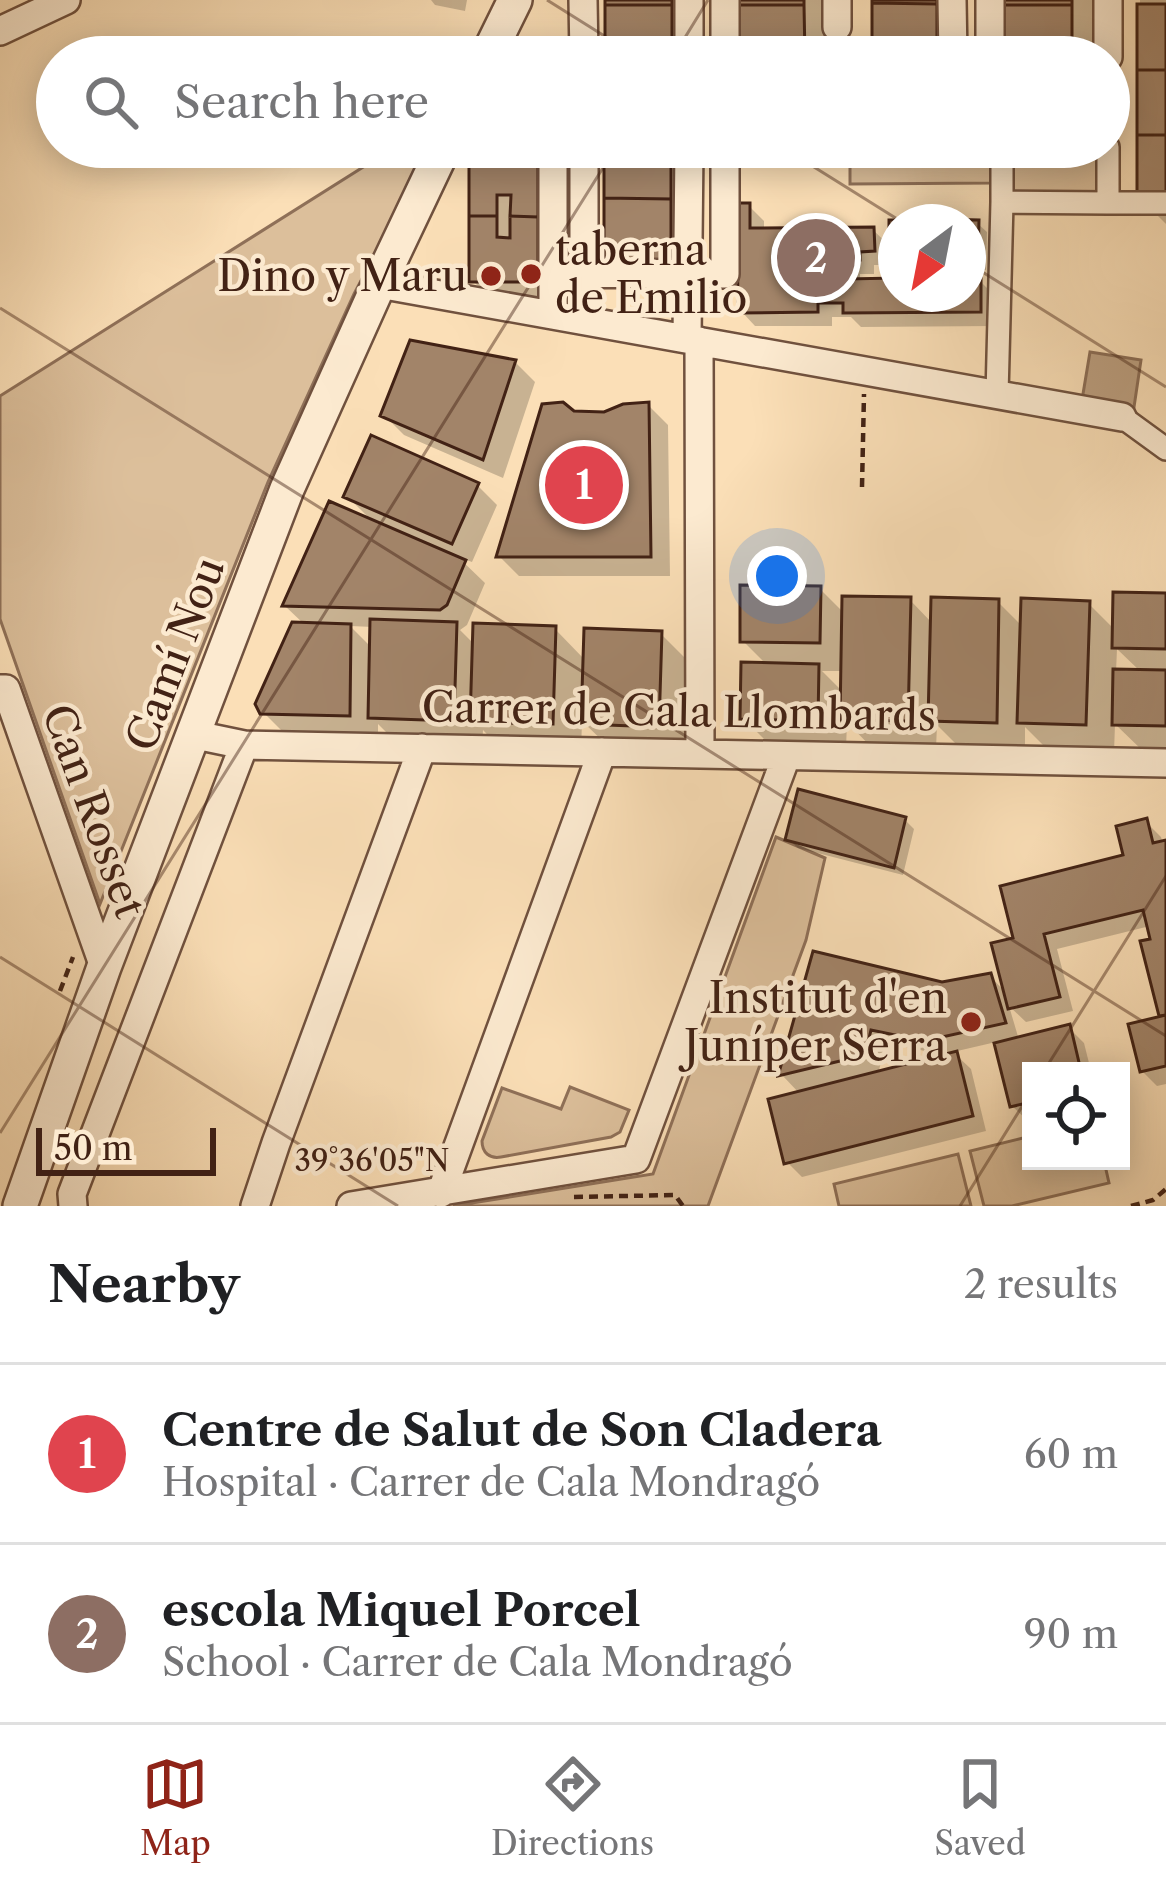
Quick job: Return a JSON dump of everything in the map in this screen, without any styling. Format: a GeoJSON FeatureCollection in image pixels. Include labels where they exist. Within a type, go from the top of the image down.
{"type":"FeatureCollection","features":[{"type":"Feature","properties":{"kind":"street"},"geometry":{"type":"LineString","coordinates":[[0,32],[66,0]]}},
{"type":"Feature","properties":{"kind":"street"},"geometry":{"type":"LineString","coordinates":[[498,36],[515,0]]}},
{"type":"Feature","properties":{"kind":"street"},"geometry":{"type":"LineString","coordinates":[[583,0],[584,36]]}},
{"type":"Feature","properties":{"kind":"street"},"geometry":{"type":"LineString","coordinates":[[689,0],[689,36]]}},
{"type":"Feature","properties":{"kind":"street"},"geometry":{"type":"LineString","coordinates":[[725,0],[725,36]]}},
{"type":"Feature","properties":{"kind":"street"},"geometry":{"type":"LineString","coordinates":[[952,0],[953,36]]}},
{"type":"Feature","properties":{"kind":"street"},"geometry":{"type":"LineString","coordinates":[[990,0],[990,36]]}},
{"type":"Feature","properties":{"kind":"street"},"geometry":{"type":"LineString","coordinates":[[1108,0],[1108,36]]}},
{"type":"Feature","properties":{"kind":"street","name":"Camí Nou"},"geometry":{"type":"LineString","coordinates":[[20,1206],[104,967],[287,489],[434,168]]}},
{"type":"Feature","properties":{"kind":"street"},"geometry":{"type":"LineString","coordinates":[[553,168],[553,315]]}},
{"type":"Feature","properties":{"kind":"street"},"geometry":{"type":"LineString","coordinates":[[584,168],[584,320]]}},
{"type":"Feature","properties":{"kind":"street"},"geometry":{"type":"LineString","coordinates":[[688,168],[700,754]]}},
{"type":"Feature","properties":{"kind":"street"},"geometry":{"type":"LineString","coordinates":[[554,273],[724,274],[725,168]]}},
{"type":"Feature","properties":{"kind":"street"},"geometry":{"type":"LineString","coordinates":[[997,395],[1002,168]]}},
{"type":"Feature","properties":{"kind":"street"},"geometry":{"type":"LineString","coordinates":[[1108,168],[1108,202]]}},
{"type":"Feature","properties":{"kind":"street"},"geometry":{"type":"LineString","coordinates":[[1002,202],[1166,203]]}},
{"type":"Feature","properties":{"kind":"street"},"geometry":{"type":"LineString","coordinates":[[379,284],[1123,418],[1166,449]]}},
{"type":"Feature","properties":{"kind":"street","name":"Can Rosset"},"geometry":{"type":"LineString","coordinates":[[0,689],[6,689],[104,967]]}},
{"type":"Feature","properties":{"kind":"street","name":"Carrer de Cala Llombards"},"geometry":{"type":"LineString","coordinates":[[191,734],[244,745],[1166,763]]}},
{"type":"Feature","properties":{"kind":"street"},"geometry":{"type":"LineString","coordinates":[[73,1206],[72,1194],[244,745]]}},
{"type":"Feature","properties":{"kind":"street"},"geometry":{"type":"LineString","coordinates":[[255,1206],[422,748]]}},
{"type":"Feature","properties":{"kind":"street"},"geometry":{"type":"LineString","coordinates":[[441,1192],[602,752]]}},
{"type":"Feature","properties":{"kind":"street"},"geometry":{"type":"LineString","coordinates":[[351,1206],[636,1159],[786,757]]}},
{"type":"Feature","properties":{"kind":"path"},"geometry":{"type":"LineString","coordinates":[[862,487],[864,371]]}},
{"type":"Feature","properties":{"kind":"path"},"geometry":{"type":"LineString","coordinates":[[1131,1206],[1153,1200],[1166,1189]]}},
{"type":"Feature","properties":{"kind":"path"},"geometry":{"type":"LineString","coordinates":[[566,1197],[675,1195],[682,1206]]}},
{"type":"Feature","properties":{"kind":"shaded area"},"geometry":{"type":"Polygon","coordinates":[[[362,168],[420,168],[354,294],[268,482],[100,904],[0,619],[0,396],[362,168]]]}},
{"type":"Feature","properties":{"kind":"shaded area"},"geometry":{"type":"Polygon","coordinates":[[[850,168],[992,168],[992,183],[850,184],[850,168]]]}},
{"type":"Feature","properties":{"kind":"shaded area"},"geometry":{"type":"Polygon","coordinates":[[[1002,168],[1108,168],[1108,203],[1002,202],[1002,168]]]}},
{"type":"Feature","properties":{"kind":"shaded area"},"geometry":{"type":"Polygon","coordinates":[[[1090,352],[1141,360],[1134,407],[1082,400],[1090,352]]]}},
{"type":"Feature","properties":{"kind":"shaded area"},"geometry":{"type":"Polygon","coordinates":[[[776,837],[825,858],[806,940],[708,1206],[453,1206],[653,1174],[776,837]]]}},
{"type":"Feature","properties":{"kind":"shaded area"},"geometry":{"type":"Polygon","coordinates":[[[570,1087],[629,1110],[620,1132],[501,1157],[485,1152],[482,1141],[502,1088],[561,1109],[570,1087]]]}},
{"type":"Feature","properties":{"kind":"shaded area"},"geometry":{"type":"Polygon","coordinates":[[[1022,1138],[1022,1170],[1106,1170],[1109,1183],[1012,1206],[984,1206],[970,1151],[1022,1138]]]}},
{"type":"Feature","properties":{"kind":"shaded area"},"geometry":{"type":"Polygon","coordinates":[[[958,1154],[971,1206],[839,1206],[834,1184],[958,1154]]]}},
{"type":"Feature","properties":{"kind":"building"},"geometry":{"type":"Polygon","coordinates":[[[605,0],[672,0],[672,5],[605,5],[605,0]]]}},
{"type":"Feature","properties":{"kind":"building"},"geometry":{"type":"Polygon","coordinates":[[[737,0],[804,0],[804,5],[737,5],[737,0]]]}},
{"type":"Feature","properties":{"kind":"building"},"geometry":{"type":"Polygon","coordinates":[[[937,0],[937,4],[872,3],[937,0]]]}},
{"type":"Feature","properties":{"kind":"building"},"geometry":{"type":"Polygon","coordinates":[[[1004,0],[1072,0],[1072,5],[1004,5],[1004,0]]]}},
{"type":"Feature","properties":{"kind":"building"},"geometry":{"type":"Polygon","coordinates":[[[872,3],[937,4],[937,36],[872,36],[872,3]]]}},
{"type":"Feature","properties":{"kind":"building"},"geometry":{"type":"Polygon","coordinates":[[[1137,4],[1166,4],[1166,70],[1137,70],[1137,4]]]}},
{"type":"Feature","properties":{"kind":"building"},"geometry":{"type":"Polygon","coordinates":[[[605,5],[672,5],[672,36],[605,36],[605,5]]]}},
{"type":"Feature","properties":{"kind":"building"},"geometry":{"type":"Polygon","coordinates":[[[737,5],[804,5],[805,36],[737,36],[737,5]]]}},
{"type":"Feature","properties":{"kind":"building"},"geometry":{"type":"Polygon","coordinates":[[[1004,5],[1072,5],[1072,36],[1004,36],[1004,5]]]}},
{"type":"Feature","properties":{"kind":"building"},"geometry":{"type":"Polygon","coordinates":[[[1137,70],[1166,70],[1166,135],[1137,135],[1137,70]]]}},
{"type":"Feature","properties":{"kind":"building"},"geometry":{"type":"Polygon","coordinates":[[[1137,135],[1166,135],[1166,199],[1137,199],[1137,135]]]}},
{"type":"Feature","properties":{"kind":"building"},"geometry":{"type":"Polygon","coordinates":[[[469,168],[538,168],[538,217],[510,216],[511,195],[497,195],[497,216],[469,216],[469,168]]]}},
{"type":"Feature","properties":{"kind":"building"},"geometry":{"type":"Polygon","coordinates":[[[604,168],[671,168],[671,199],[604,198],[604,168]]]}},
{"type":"Feature","properties":{"kind":"building"},"geometry":{"type":"Polygon","coordinates":[[[604,198],[671,199],[671,264],[604,263],[604,198]]]}},
{"type":"Feature","properties":{"kind":"building"},"geometry":{"type":"Polygon","coordinates":[[[737,203],[750,203],[750,228],[874,227],[875,251],[860,252],[860,260],[846,260],[846,279],[878,278],[878,312],[981,312],[843,313],[843,303],[818,303],[818,312],[738,313],[737,203]]]}},
{"type":"Feature","properties":{"kind":"building"},"geometry":{"type":"Polygon","coordinates":[[[469,216],[497,216],[497,237],[510,238],[510,216],[538,217],[538,282],[469,282],[469,216]]]}},
{"type":"Feature","properties":{"kind":"building"},"geometry":{"type":"Polygon","coordinates":[[[410,340],[516,360],[483,460],[380,416],[410,340]]]}},
{"type":"Feature","properties":{"kind":"building"},"geometry":{"type":"Polygon","coordinates":[[[563,402],[574,411],[604,412],[623,404],[649,402],[651,557],[496,557],[542,404],[563,402]]]}},
{"type":"Feature","properties":{"kind":"building"},"geometry":{"type":"Polygon","coordinates":[[[371,435],[479,483],[452,544],[343,497],[371,435]]]}},
{"type":"Feature","properties":{"kind":"building"},"geometry":{"type":"Polygon","coordinates":[[[329,501],[466,560],[447,605],[440,610],[282,606],[329,501]]]}},
{"type":"Feature","properties":{"kind":"building"},"geometry":{"type":"Polygon","coordinates":[[[740,585],[821,586],[820,643],[740,642],[740,585]]]}},
{"type":"Feature","properties":{"kind":"building"},"geometry":{"type":"Polygon","coordinates":[[[1113,592],[1166,593],[1166,649],[1112,648],[1113,592]]]}},
{"type":"Feature","properties":{"kind":"building"},"geometry":{"type":"Polygon","coordinates":[[[842,596],[911,597],[908,721],[840,720],[842,596]]]}},
{"type":"Feature","properties":{"kind":"building"},"geometry":{"type":"Polygon","coordinates":[[[931,597],[999,599],[997,723],[928,721],[931,597]]]}},
{"type":"Feature","properties":{"kind":"building"},"geometry":{"type":"Polygon","coordinates":[[[1021,598],[1090,601],[1086,725],[1017,723],[1021,598]]]}},
{"type":"Feature","properties":{"kind":"building"},"geometry":{"type":"Polygon","coordinates":[[[370,619],[457,622],[454,721],[368,718],[370,619]]]}},
{"type":"Feature","properties":{"kind":"building"},"geometry":{"type":"Polygon","coordinates":[[[292,622],[351,624],[350,716],[260,714],[255,704],[292,622]]]}},
{"type":"Feature","properties":{"kind":"building"},"geometry":{"type":"Polygon","coordinates":[[[473,623],[556,626],[553,724],[470,722],[473,623]]]}},
{"type":"Feature","properties":{"kind":"building"},"geometry":{"type":"Polygon","coordinates":[[[584,628],[662,631],[659,727],[581,724],[584,628]]]}},
{"type":"Feature","properties":{"kind":"building"},"geometry":{"type":"Polygon","coordinates":[[[741,662],[819,664],[818,721],[740,719],[741,662]]]}},
{"type":"Feature","properties":{"kind":"building"},"geometry":{"type":"Polygon","coordinates":[[[1113,669],[1166,670],[1166,726],[1112,725],[1113,669]]]}},
{"type":"Feature","properties":{"kind":"building"},"geometry":{"type":"Polygon","coordinates":[[[798,789],[906,817],[894,868],[785,840],[798,789]]]}},
{"type":"Feature","properties":{"kind":"building"},"geometry":{"type":"Polygon","coordinates":[[[1147,818],[1153,843],[1166,840],[1166,1015],[1159,1016],[1140,941],[1150,939],[1143,910],[1044,934],[1060,997],[1008,1009],[991,943],[1013,938],[1000,886],[1123,855],[1116,826],[1147,818]]]}},
{"type":"Feature","properties":{"kind":"building"},"geometry":{"type":"Polygon","coordinates":[[[813,951],[942,982],[991,973],[1006,1023],[924,1041],[871,1030],[865,1055],[778,1076],[813,951]]]}},
{"type":"Feature","properties":{"kind":"building"},"geometry":{"type":"Polygon","coordinates":[[[1166,1015],[1166,1066],[1140,1072],[1128,1024],[1166,1015]]]}},
{"type":"Feature","properties":{"kind":"building"},"geometry":{"type":"Polygon","coordinates":[[[1070,1024],[1079,1062],[1022,1062],[1022,1104],[1010,1107],[994,1043],[1070,1024]]]}},
{"type":"Feature","properties":{"kind":"building"},"geometry":{"type":"Polygon","coordinates":[[[957,1051],[973,1116],[784,1164],[768,1099],[957,1051]]]}},
{"type":"Feature","properties":{"kind":"place","name":"escola Miquel Porcel"},"geometry":{"type":"Point","coordinates":[816,258]}},
{"type":"Feature","properties":{"kind":"place","name":"taberna de Emilio"},"geometry":{"type":"Point","coordinates":[531,274]}},
{"type":"Feature","properties":{"kind":"place","name":"Dino y Maru"},"geometry":{"type":"Point","coordinates":[491,276]}},
{"type":"Feature","properties":{"kind":"place","name":"Centre de Salut de Son Cladera"},"geometry":{"type":"Point","coordinates":[584,485]}},
{"type":"Feature","properties":{"kind":"place","name":"Institut d'en Juníper Serra"},"geometry":{"type":"Point","coordinates":[971,1022]}}]}
